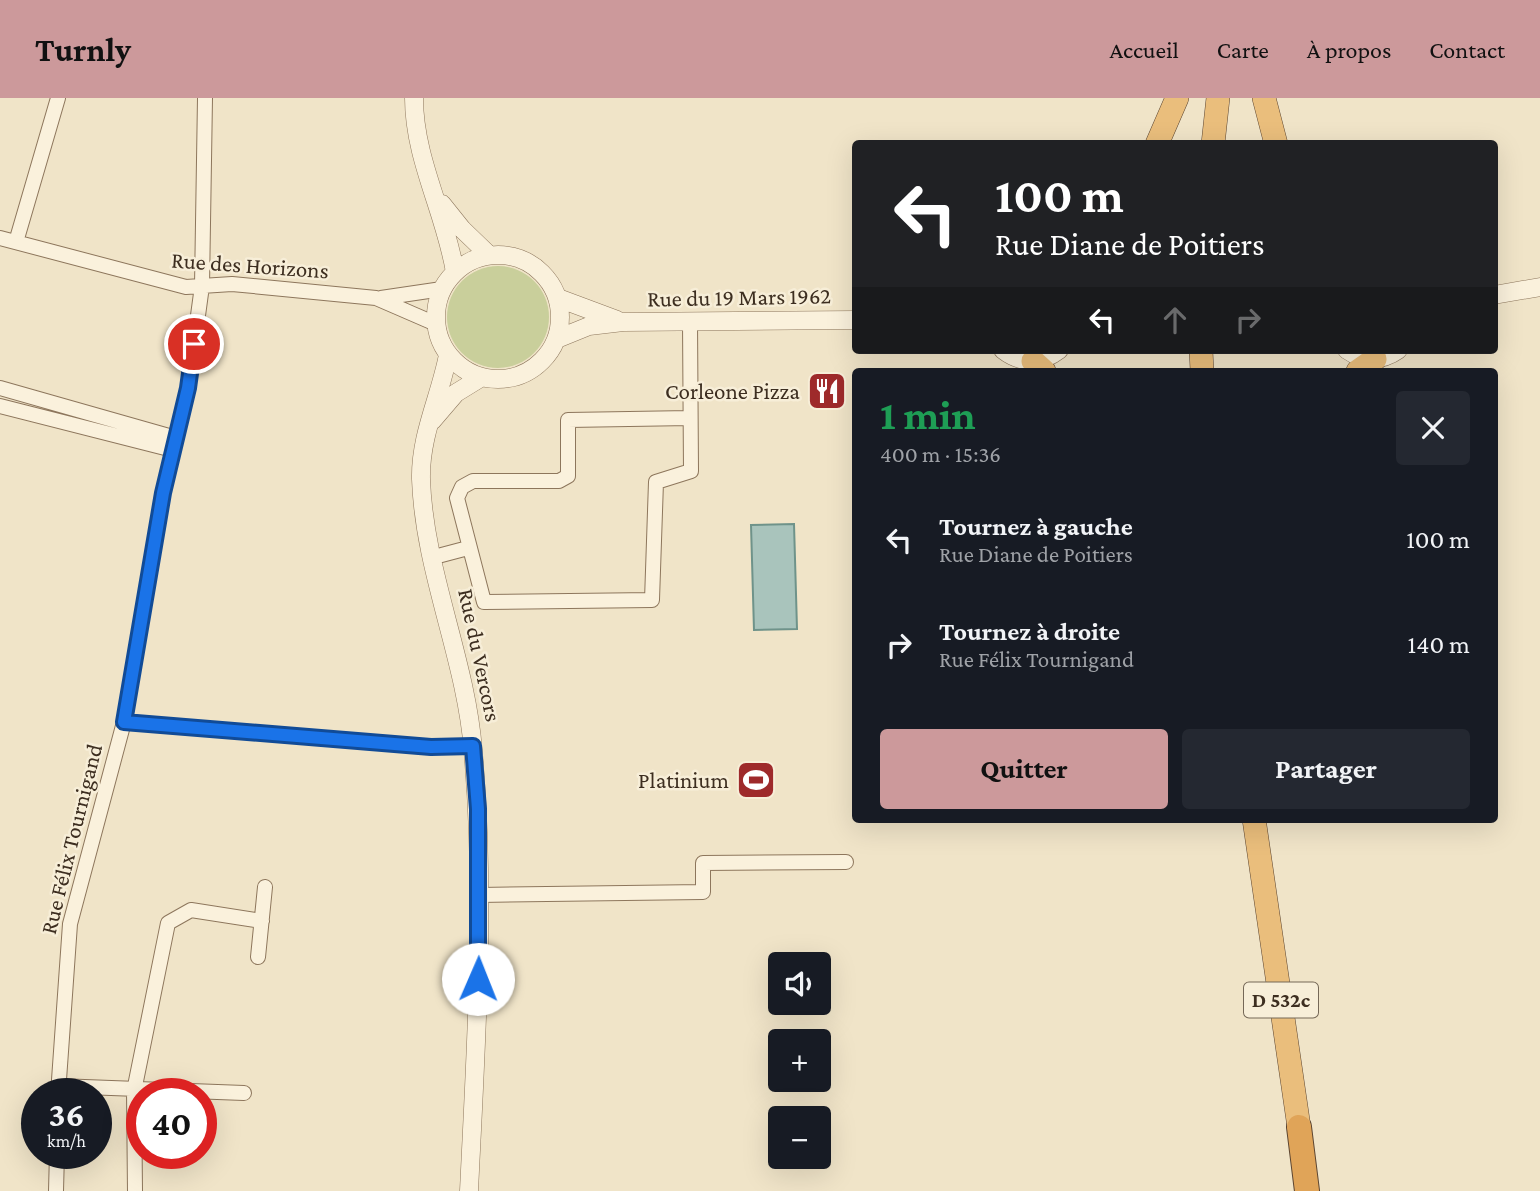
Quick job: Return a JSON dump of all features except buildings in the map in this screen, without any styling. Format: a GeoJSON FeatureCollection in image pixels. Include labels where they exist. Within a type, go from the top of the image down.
{"type":"FeatureCollection","features":[{"type":"Feature","properties":{"kind":"highway"},"geometry":{"type":"LineString","coordinates":[[1159,140],[1177,98]]}},
{"type":"Feature","properties":{"kind":"highway"},"geometry":{"type":"LineString","coordinates":[[1213,140],[1218,98]]}},
{"type":"Feature","properties":{"kind":"highway"},"geometry":{"type":"LineString","coordinates":[[1264,98],[1275,140]]}},
{"type":"Feature","properties":{"kind":"highway"},"geometry":{"type":"LineString","coordinates":[[1250,823],[1262,873]]}},
{"type":"Feature","properties":{"kind":"highway","name":"D 532c"},"geometry":{"type":"LineString","coordinates":[[1255,823],[1307,1191]]}},
{"type":"Feature","properties":{"kind":"highway"},"geometry":{"type":"LineString","coordinates":[[1261,823],[1262,873]]}},
{"type":"Feature","properties":{"kind":"street"},"geometry":{"type":"LineString","coordinates":[[16,242],[58,98]]}},
{"type":"Feature","properties":{"kind":"street","name":"Rue Félix Tournigand"},"geometry":{"type":"LineString","coordinates":[[59,1078],[70,924],[124,722],[163,493],[188,388],[202,286],[205,98]]}},
{"type":"Feature","properties":{"kind":"street"},"geometry":{"type":"LineString","coordinates":[[414,98],[417,143],[437,197],[455,272]]}},
{"type":"Feature","properties":{"kind":"street"},"geometry":{"type":"LineString","coordinates":[[437,197],[462,229],[489,255]]}},
{"type":"Feature","properties":{"kind":"street","name":"Rue des Horizons"},"geometry":{"type":"LineString","coordinates":[[0,238],[168,284],[232,284],[376,298],[442,289]]}},
{"type":"Feature","properties":{"kind":"street"},"geometry":{"type":"LineString","coordinates":[[489,255],[518,258],[531,264],[552,285],[558,298],[561,326],[550,353],[527,373],[505,379],[482,377],[458,365],[448,355],[436,324],[442,289],[455,272],[465,264],[489,255]]}},
{"type":"Feature","properties":{"kind":"street"},"geometry":{"type":"LineString","coordinates":[[1498,295],[1540,287]]}},
{"type":"Feature","properties":{"kind":"street","name":"Rue des Horizons"},"geometry":{"type":"LineString","coordinates":[[376,298],[436,324]]}},
{"type":"Feature","properties":{"kind":"street","name":"Rue du 19 Mars 1962"},"geometry":{"type":"LineString","coordinates":[[558,298],[623,322]]}},
{"type":"Feature","properties":{"kind":"street","name":"Rue du 19 Mars 1962"},"geometry":{"type":"LineString","coordinates":[[557,339],[589,326],[623,322],[852,320]]}},
{"type":"Feature","properties":{"kind":"street"},"geometry":{"type":"LineString","coordinates":[[690,323],[691,471],[656,482],[652,600],[484,602],[457,498],[462,487],[474,481],[559,481],[568,476],[568,420],[690,418]]}},
{"type":"Feature","properties":{"kind":"street"},"geometry":{"type":"LineString","coordinates":[[1009,354],[1038,366],[1054,354]]}},
{"type":"Feature","properties":{"kind":"street"},"geometry":{"type":"LineString","coordinates":[[1366,365],[1389,354]]}},
{"type":"Feature","properties":{"kind":"street","name":"Rue du Vercors"},"geometry":{"type":"LineString","coordinates":[[448,355],[428,426],[421,480],[473,746],[479,895],[469,1191]]}},
{"type":"Feature","properties":{"kind":"street"},"geometry":{"type":"LineString","coordinates":[[428,426],[456,393],[482,377]]}},
{"type":"Feature","properties":{"kind":"street"},"geometry":{"type":"LineString","coordinates":[[0,388],[174,444]]}},
{"type":"Feature","properties":{"kind":"street"},"geometry":{"type":"LineString","coordinates":[[0,406],[174,444]]}},
{"type":"Feature","properties":{"kind":"street"},"geometry":{"type":"LineString","coordinates":[[434,557],[468,548]]}},
{"type":"Feature","properties":{"kind":"street"},"geometry":{"type":"LineString","coordinates":[[124,722],[431,747],[473,746]]}},
{"type":"Feature","properties":{"kind":"street"},"geometry":{"type":"LineString","coordinates":[[479,895],[703,892],[703,863],[846,862]]}},
{"type":"Feature","properties":{"kind":"street"},"geometry":{"type":"LineString","coordinates":[[258,957],[265,887]]}},
{"type":"Feature","properties":{"kind":"street"},"geometry":{"type":"LineString","coordinates":[[137,1078],[168,923],[191,910],[262,921]]}},
{"type":"Feature","properties":{"kind":"street"},"geometry":{"type":"LineString","coordinates":[[217,1093],[244,1093]]}},
{"type":"Feature","properties":{"kind":"street"},"geometry":{"type":"LineString","coordinates":[[56,1191],[57,1169]]}},
{"type":"Feature","properties":{"kind":"street"},"geometry":{"type":"LineString","coordinates":[[135,1169],[135,1191]]}},
{"type":"Feature","properties":{"kind":"green space"},"geometry":{"type":"Polygon","coordinates":[[[498,266],[527,274],[541,288],[549,317],[541,346],[527,360],[498,368],[469,360],[455,346],[447,317],[455,288],[469,274],[498,266]]]}},
{"type":"Feature","properties":{"kind":"water"},"geometry":{"type":"Polygon","coordinates":[[[794,524],[797,629],[754,630],[751,525],[794,524]]]}},
{"type":"Feature","properties":{"kind":"place","name":"Corleone Pizza"},"geometry":{"type":"Point","coordinates":[827,391]}},
{"type":"Feature","properties":{"kind":"place","name":"Platinium"},"geometry":{"type":"Point","coordinates":[756,780]}},
{"type":"Feature","properties":{"kind":"route"},"geometry":{"type":"LineString","coordinates":[[194,344],[188,388],[163,493],[124,722],[147,726],[431,747],[473,746],[478,809],[478,979]]}}]}
